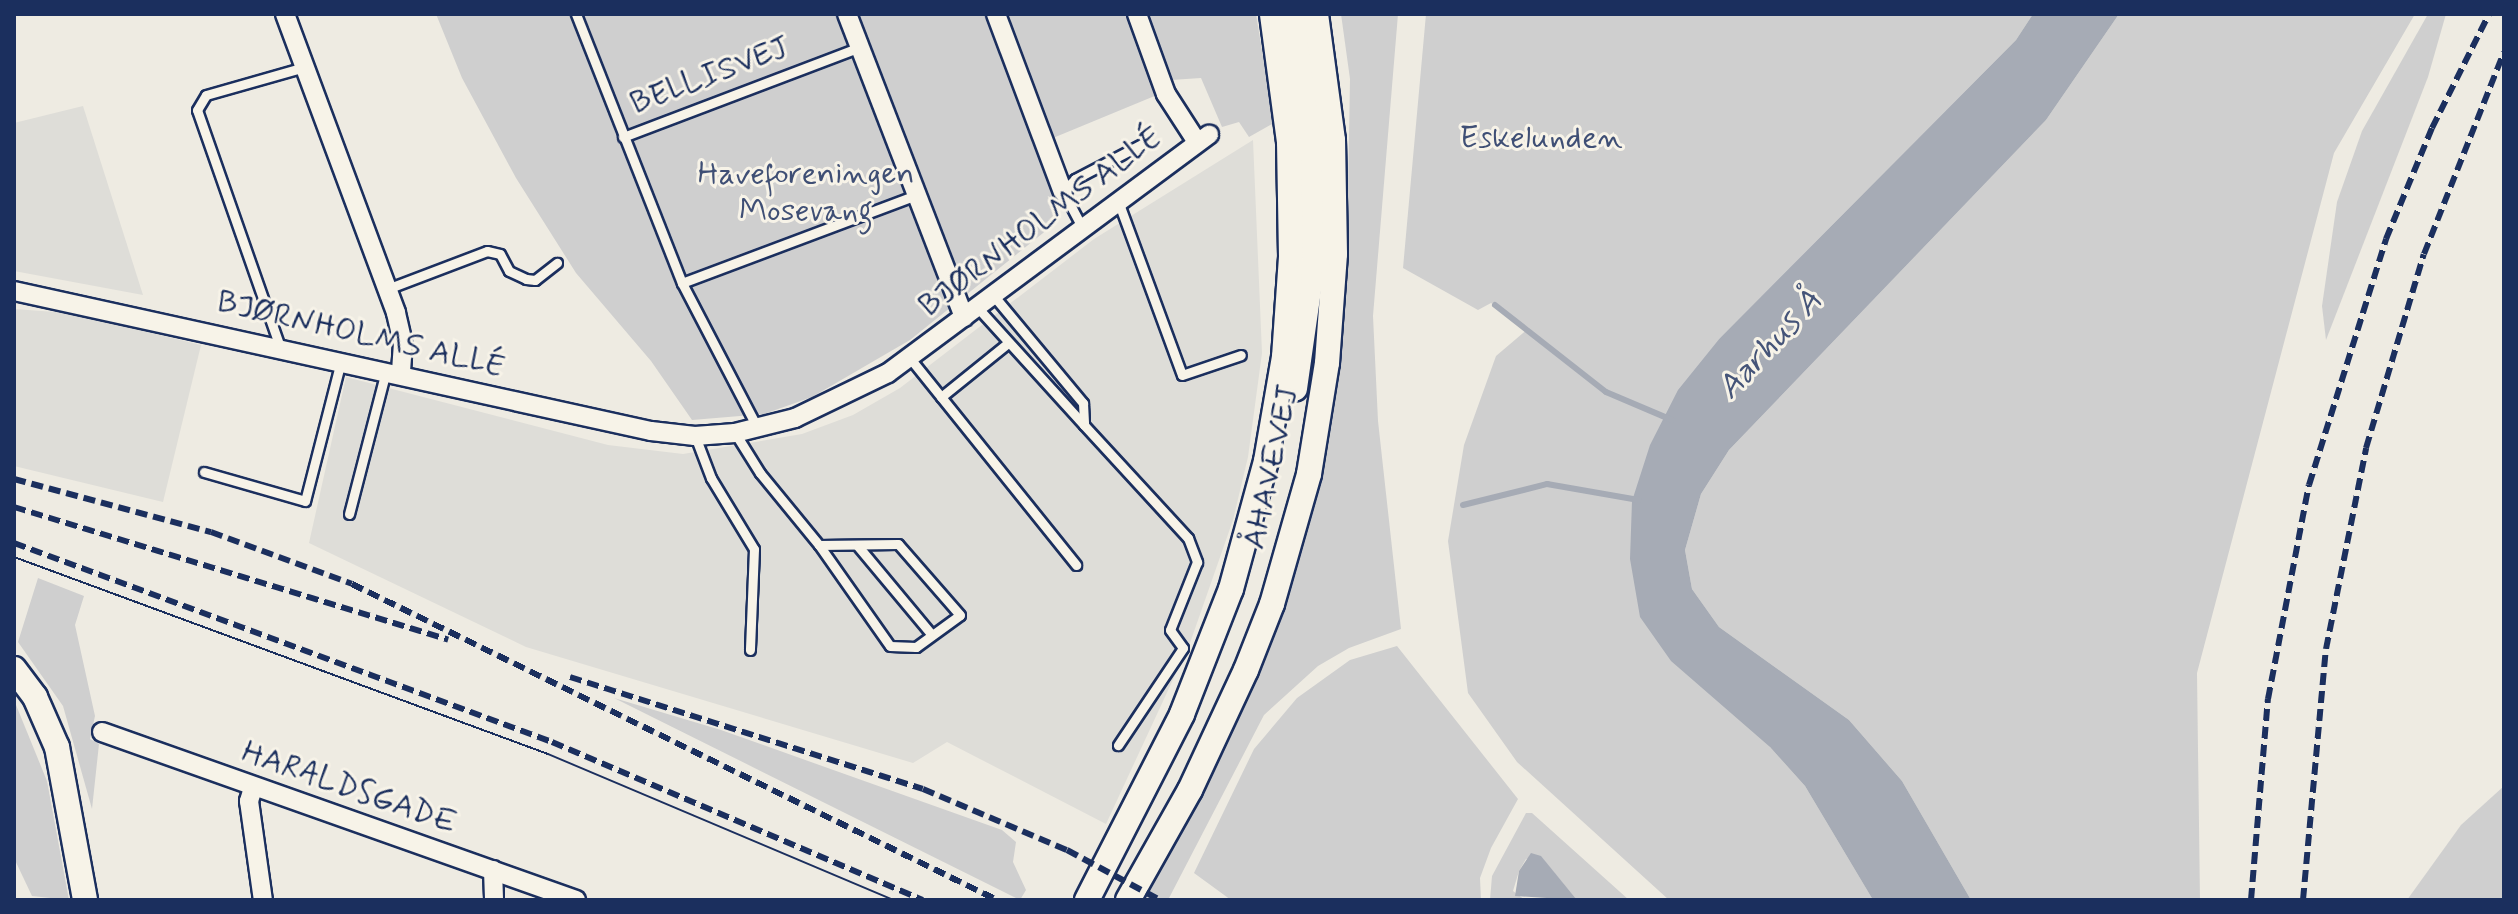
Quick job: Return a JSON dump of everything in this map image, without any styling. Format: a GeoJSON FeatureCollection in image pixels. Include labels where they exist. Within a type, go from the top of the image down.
{"type":"FeatureCollection","features":[{"type":"Feature","properties":{"kind":"main road","name":"ÅHAVEVEJ"},"geometry":{"type":"LineString","coordinates":[[1087,900],[1182,714],[1231,589],[1266,461],[1289,307],[1289,142],[1272,14]]}},
{"type":"Feature","properties":{"kind":"main road"},"geometry":{"type":"LineString","coordinates":[[1231,589],[1290,413],[1309,309],[1314,255],[1311,141],[1293,14]]}},
{"type":"Feature","properties":{"kind":"main road","name":"ÅHAVEVEJ"},"geometry":{"type":"LineString","coordinates":[[1128,900],[1190,790],[1246,670],[1272,604],[1309,474],[1327,363],[1335,254],[1333,140],[1316,14]]}},
{"type":"Feature","properties":{"kind":"main road"},"geometry":{"type":"LineString","coordinates":[[14,669],[35,697],[57,747],[85,900]]}},
{"type":"Feature","properties":{"kind":"street"},"geometry":{"type":"LineString","coordinates":[[285,14],[387,289],[403,343],[394,372]]}},
{"type":"Feature","properties":{"kind":"street"},"geometry":{"type":"LineString","coordinates":[[847,14],[916,195],[970,312]]}},
{"type":"Feature","properties":{"kind":"street"},"geometry":{"type":"LineString","coordinates":[[996,14],[1063,192]]}},
{"type":"Feature","properties":{"kind":"street","name":"BJØRNHOLMS ALLÉ"},"geometry":{"type":"LineString","coordinates":[[14,291],[695,436],[758,429],[841,399],[909,357],[1203,139],[1166,94],[1137,14]]}},
{"type":"Feature","properties":{"kind":"street","name":"HARALDSGADE"},"geometry":{"type":"LineString","coordinates":[[102,732],[576,900]]}},
{"type":"Feature","properties":{"kind":"street"},"geometry":{"type":"LineString","coordinates":[[253,788],[249,801],[263,900]]}},
{"type":"Feature","properties":{"kind":"street"},"geometry":{"type":"LineString","coordinates":[[493,870],[494,900]]}},
{"type":"Feature","properties":{"kind":"lane"},"geometry":{"type":"LineString","coordinates":[[576,14],[682,283],[758,429]]}},
{"type":"Feature","properties":{"kind":"lane","name":"BELLISVEJ"},"geometry":{"type":"LineString","coordinates":[[623,137],[860,47]]}},
{"type":"Feature","properties":{"kind":"lane"},"geometry":{"type":"LineString","coordinates":[[280,347],[197,110],[206,95],[304,67]]}},
{"type":"Feature","properties":{"kind":"lane"},"geometry":{"type":"LineString","coordinates":[[1082,227],[1063,192],[1075,179],[1142,144]]}},
{"type":"Feature","properties":{"kind":"lane"},"geometry":{"type":"LineString","coordinates":[[682,283],[916,195]]}},
{"type":"Feature","properties":{"kind":"lane"},"geometry":{"type":"LineString","coordinates":[[1118,201],[1182,375],[1241,355]]}},
{"type":"Feature","properties":{"kind":"lane"},"geometry":{"type":"LineString","coordinates":[[387,289],[487,251],[500,254],[509,271],[526,279],[535,280],[557,263]]}},
{"type":"Feature","properties":{"kind":"lane"},"geometry":{"type":"LineString","coordinates":[[993,295],[1083,403],[1084,425]]}},
{"type":"Feature","properties":{"kind":"lane"},"geometry":{"type":"LineString","coordinates":[[970,312],[1008,343],[1188,538],[1197,562],[1170,630],[1183,648],[1118,745]]}},
{"type":"Feature","properties":{"kind":"lane"},"geometry":{"type":"LineString","coordinates":[[941,397],[1008,343]]}},
{"type":"Feature","properties":{"kind":"lane","name":"BJØRNHOLMS ALLÉ"},"geometry":{"type":"LineString","coordinates":[[909,357],[1076,565]]}},
{"type":"Feature","properties":{"kind":"lane"},"geometry":{"type":"LineString","coordinates":[[204,472],[305,501],[341,361]]}},
{"type":"Feature","properties":{"kind":"lane"},"geometry":{"type":"LineString","coordinates":[[349,514],[394,372]]}},
{"type":"Feature","properties":{"kind":"lane"},"geometry":{"type":"LineString","coordinates":[[735,433],[760,473],[819,545],[890,646],[916,647],[960,615],[898,544],[819,545]]}},
{"type":"Feature","properties":{"kind":"lane"},"geometry":{"type":"LineString","coordinates":[[695,436],[711,478],[754,549],[750,650]]}},
{"type":"Feature","properties":{"kind":"lane"},"geometry":{"type":"LineString","coordinates":[[857,545],[932,635]]}},
{"type":"Feature","properties":{"kind":"shaded area"},"geometry":{"type":"Polygon","coordinates":[[[83,106],[143,295],[14,271],[14,123],[83,106]]]}},
{"type":"Feature","properties":{"kind":"shaded area"},"geometry":{"type":"Polygon","coordinates":[[[1253,140],[1262,353],[1248,457],[1233,520],[1190,643],[1106,824],[947,742],[913,763],[526,647],[309,543],[346,377],[608,445],[683,454],[802,434],[853,415],[900,388],[1094,239],[1253,140]]]}},
{"type":"Feature","properties":{"kind":"shaded area"},"geometry":{"type":"Polygon","coordinates":[[[14,309],[69,313],[201,345],[163,502],[14,466],[14,309]]]}},
{"type":"Feature","properties":{"kind":"green space","name":"Haveforeningen Mosevang"},"geometry":{"type":"Polygon","coordinates":[[[436,14],[1126,14],[1157,95],[1036,145],[1059,208],[1058,221],[910,340],[812,397],[764,414],[692,420],[651,361],[576,273],[516,178],[462,78],[436,14]]]}},
{"type":"Feature","properties":{"kind":"green space"},"geometry":{"type":"Polygon","coordinates":[[[1147,14],[1256,14],[1274,123],[1249,137],[1239,122],[1222,127],[1201,78],[1171,80],[1147,14]]]}},
{"type":"Feature","properties":{"kind":"green space"},"geometry":{"type":"Polygon","coordinates":[[[1341,14],[1398,14],[1373,316],[1378,421],[1401,629],[1349,648],[1318,666],[1264,715],[1168,900],[1144,900],[1252,688],[1294,578],[1321,473],[1346,305],[1350,79],[1341,14]]]}},
{"type":"Feature","properties":{"kind":"green space","name":"Eskelunden"},"geometry":{"type":"Polygon","coordinates":[[[1426,14],[2033,14],[2016,40],[1720,338],[1632,501],[1770,747],[1805,786],[1873,900],[1669,900],[1517,762],[1468,693],[1448,541],[1464,445],[1496,356],[1529,328],[1491,303],[1478,310],[1403,268],[1426,14]]]}},
{"type":"Feature","properties":{"kind":"green space"},"geometry":{"type":"Polygon","coordinates":[[[2119,14],[2415,14],[2334,153],[2197,673],[2200,900],[1971,900],[1902,781],[1849,720],[1719,627],[1692,589],[1685,550],[1701,494],[1729,450],[2046,120],[2119,14]]]}},
{"type":"Feature","properties":{"kind":"green space"},"geometry":{"type":"Polygon","coordinates":[[[2428,14],[2446,14],[2428,77],[2326,340],[2322,306],[2337,202],[2362,131],[2428,14]]]}},
{"type":"Feature","properties":{"kind":"green space"},"geometry":{"type":"Polygon","coordinates":[[[38,578],[84,596],[75,625],[95,716],[90,739],[99,744],[92,809],[63,706],[18,642],[38,578]]]}},
{"type":"Feature","properties":{"kind":"green space"},"geometry":{"type":"Polygon","coordinates":[[[1397,646],[1518,799],[1491,848],[1480,878],[1481,900],[1231,900],[1194,873],[1254,749],[1297,698],[1350,660],[1397,646]]]}},
{"type":"Feature","properties":{"kind":"green space"},"geometry":{"type":"Polygon","coordinates":[[[614,698],[721,730],[1002,830],[1016,842],[1013,862],[1026,890],[1020,900],[614,698]]]}},
{"type":"Feature","properties":{"kind":"green space"},"geometry":{"type":"Polygon","coordinates":[[[14,700],[47,781],[69,900],[32,896],[14,858],[14,700]]]}},
{"type":"Feature","properties":{"kind":"green space"},"geometry":{"type":"Polygon","coordinates":[[[2504,786],[2504,900],[2407,900],[2461,825],[2504,786]]]}},
{"type":"Feature","properties":{"kind":"green space"},"geometry":{"type":"Polygon","coordinates":[[[1526,813],[1532,813],[1629,900],[1577,900],[1541,857],[1526,859],[1519,871],[1513,891],[1525,900],[1490,900],[1492,876],[1526,813]]]}},
{"type":"Feature","properties":{"kind":"water","name":"Aarhus Å"},"geometry":{"type":"Polygon","coordinates":[[[2033,14],[2119,14],[2046,120],[1729,450],[1701,494],[1685,550],[1692,589],[1719,627],[1849,720],[1902,781],[1971,900],[1873,900],[1805,786],[1770,747],[1671,661],[1640,617],[1630,559],[1632,501],[1650,445],[1678,390],[1720,338],[2016,40],[2033,14]]]}},
{"type":"Feature","properties":{"kind":"water"},"geometry":{"type":"Polygon","coordinates":[[[1531,853],[1541,856],[1577,900],[1515,896],[1519,871],[1531,853]]]}},
{"type":"Feature","properties":{"kind":"waterway"},"geometry":{"type":"LineString","coordinates":[[1495,305],[1606,392],[1672,420]]}},
{"type":"Feature","properties":{"kind":"waterway"},"geometry":{"type":"LineString","coordinates":[[1463,505],[1547,484],[1639,500]]}},
{"type":"Feature","properties":{"kind":"tram line"},"geometry":{"type":"LineString","coordinates":[[14,557],[548,754],[893,900]]}},
{"type":"Feature","properties":{"kind":"railway"},"geometry":{"type":"LineString","coordinates":[[2251,900],[2268,699],[2309,485],[2386,239],[2432,128],[2489,14]]}},
{"type":"Feature","properties":{"kind":"railway"},"geometry":{"type":"LineString","coordinates":[[2303,900],[2326,649],[2366,448],[2424,254],[2504,52]]}},
{"type":"Feature","properties":{"kind":"railway"},"geometry":{"type":"LineString","coordinates":[[14,479],[211,532],[352,584],[997,900]]}},
{"type":"Feature","properties":{"kind":"railway"},"geometry":{"type":"LineString","coordinates":[[14,507],[448,640]]}},
{"type":"Feature","properties":{"kind":"railway"},"geometry":{"type":"LineString","coordinates":[[14,543],[552,742],[923,900]]}},
{"type":"Feature","properties":{"kind":"railway"},"geometry":{"type":"LineString","coordinates":[[570,677],[923,789],[1067,850],[1160,900]]}}]}
